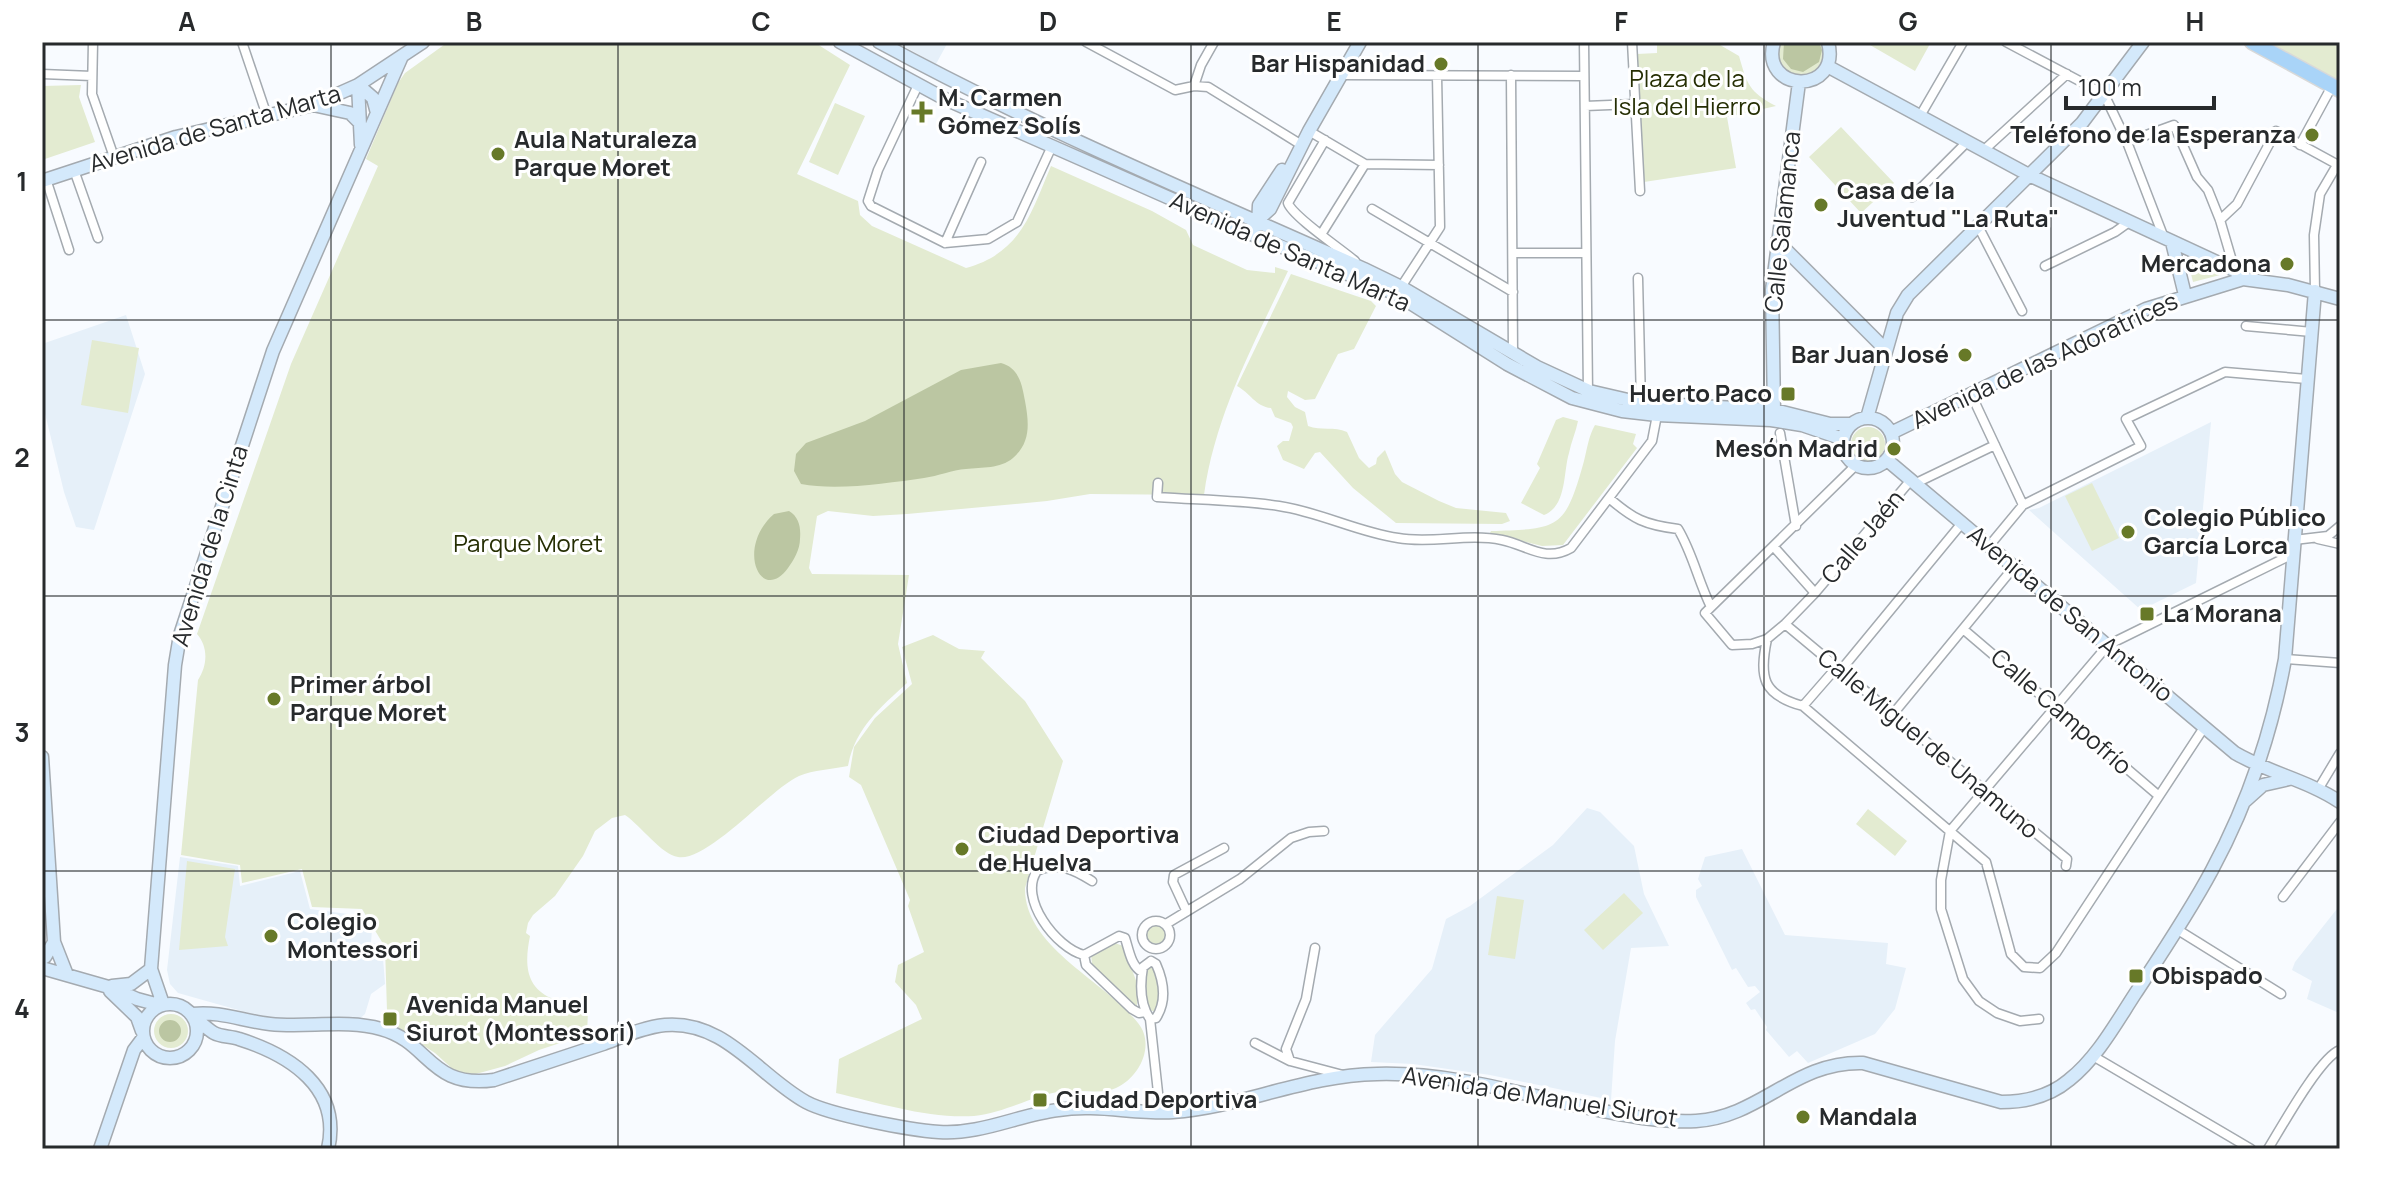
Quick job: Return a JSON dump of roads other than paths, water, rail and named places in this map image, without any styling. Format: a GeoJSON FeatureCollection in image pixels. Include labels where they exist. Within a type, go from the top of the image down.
{"type":"FeatureCollection","features":[{"type":"Feature","properties":{"kind":"main road"},"geometry":{"type":"LineString","coordinates":[[2252,42],[2336,88]]}},
{"type":"Feature","properties":{"kind":"street"},"geometry":{"type":"LineString","coordinates":[[93,42],[92,94],[114,157]]}},
{"type":"Feature","properties":{"kind":"street"},"geometry":{"type":"LineString","coordinates":[[242,42],[267,116]]}},
{"type":"Feature","properties":{"kind":"street","name":"Avenida de Santa Marta"},"geometry":{"type":"LineString","coordinates":[[44,180],[176,137],[313,105],[358,85],[423,42]]}},
{"type":"Feature","properties":{"kind":"street","name":"Avenida de Santa Marta"},"geometry":{"type":"LineString","coordinates":[[840,42],[918,85],[1052,146],[1244,231],[1398,291]]}},
{"type":"Feature","properties":{"kind":"street","name":"Avenida de Santa Marta"},"geometry":{"type":"LineString","coordinates":[[879,42],[953,82],[1082,144],[1364,269],[1510,359],[1587,396],[1657,415],[1771,420],[1802,425],[1843,439]]}},
{"type":"Feature","properties":{"kind":"street"},"geometry":{"type":"LineString","coordinates":[[1086,42],[1175,90],[1208,87],[1300,144]]}},
{"type":"Feature","properties":{"kind":"street"},"geometry":{"type":"LineString","coordinates":[[1194,86],[1214,42]]}},
{"type":"Feature","properties":{"kind":"street"},"geometry":{"type":"LineString","coordinates":[[1244,231],[1257,221],[1360,42]]}},
{"type":"Feature","properties":{"kind":"street"},"geometry":{"type":"LineString","coordinates":[[1584,42],[1587,396]]}},
{"type":"Feature","properties":{"kind":"street"},"geometry":{"type":"LineString","coordinates":[[1632,42],[1640,191]]}},
{"type":"Feature","properties":{"kind":"street"},"geometry":{"type":"LineString","coordinates":[[1774,42],[1772,58],[1775,67],[1781,75],[1799,82],[1816,78],[1827,66],[1830,58],[1828,42]]}},
{"type":"Feature","properties":{"kind":"street"},"geometry":{"type":"LineString","coordinates":[[1920,116],[1963,42]]}},
{"type":"Feature","properties":{"kind":"street"},"geometry":{"type":"LineString","coordinates":[[2006,42],[2104,94],[2168,240],[2185,295]]}},
{"type":"Feature","properties":{"kind":"street"},"geometry":{"type":"LineString","coordinates":[[1867,418],[1897,313],[1908,295],[2082,123],[2143,42]]}},
{"type":"Feature","properties":{"kind":"street","name":"Avenida de la Cinta"},"geometry":{"type":"LineString","coordinates":[[161,1005],[151,969],[178,644],[273,351],[402,56]]}},
{"type":"Feature","properties":{"kind":"street"},"geometry":{"type":"LineString","coordinates":[[1827,66],[2029,175],[2239,275]]}},
{"type":"Feature","properties":{"kind":"street"},"geometry":{"type":"LineString","coordinates":[[42,74],[92,76]]}},
{"type":"Feature","properties":{"kind":"street"},"geometry":{"type":"LineString","coordinates":[[1984,150],[2067,74]]}},
{"type":"Feature","properties":{"kind":"street"},"geometry":{"type":"LineString","coordinates":[[1342,75],[1584,76]]}},
{"type":"Feature","properties":{"kind":"street"},"geometry":{"type":"LineString","coordinates":[[1510,359],[1513,292],[1511,75]]}},
{"type":"Feature","properties":{"kind":"street"},"geometry":{"type":"LineString","coordinates":[[1398,291],[1440,227],[1437,76]]}},
{"type":"Feature","properties":{"kind":"street","name":"Calle Salamanca"},"geometry":{"type":"LineString","coordinates":[[1774,410],[1772,290],[1799,82]]}},
{"type":"Feature","properties":{"kind":"street"},"geometry":{"type":"LineString","coordinates":[[358,85],[373,98],[377,113]]}},
{"type":"Feature","properties":{"kind":"street","name":"Avenida de la Cinta"},"geometry":{"type":"LineString","coordinates":[[358,85],[361,145]]}},
{"type":"Feature","properties":{"kind":"street"},"geometry":{"type":"LineString","coordinates":[[918,85],[871,179],[868,201],[871,206],[945,243],[988,239],[1017,222],[1052,146]]}},
{"type":"Feature","properties":{"kind":"street"},"geometry":{"type":"LineString","coordinates":[[2300,145],[2336,88]]}},
{"type":"Feature","properties":{"kind":"street"},"geometry":{"type":"LineString","coordinates":[[1585,106],[1635,104]]}},
{"type":"Feature","properties":{"kind":"street"},"geometry":{"type":"LineString","coordinates":[[313,105],[350,113],[361,123]]}},
{"type":"Feature","properties":{"kind":"street"},"geometry":{"type":"LineString","coordinates":[[2127,142],[2174,125],[2220,220],[2239,275]]}},
{"type":"Feature","properties":{"kind":"street"},"geometry":{"type":"LineString","coordinates":[[1265,207],[1309,131]]}},
{"type":"Feature","properties":{"kind":"street"},"geometry":{"type":"LineString","coordinates":[[1309,131],[1365,164],[1439,165]]}},
{"type":"Feature","properties":{"kind":"street"},"geometry":{"type":"LineString","coordinates":[[2220,220],[2237,204],[2276,131],[2338,166],[2320,194],[2314,235],[2315,291]]}},
{"type":"Feature","properties":{"kind":"street"},"geometry":{"type":"LineString","coordinates":[[1325,140],[1288,203],[1290,212],[1322,233],[1364,269]]}},
{"type":"Feature","properties":{"kind":"street"},"geometry":{"type":"LineString","coordinates":[[1912,197],[1967,142]]}},
{"type":"Feature","properties":{"kind":"street"},"geometry":{"type":"LineString","coordinates":[[945,243],[981,162]]}},
{"type":"Feature","properties":{"kind":"street"},"geometry":{"type":"LineString","coordinates":[[1322,233],[1365,164]]}},
{"type":"Feature","properties":{"kind":"street"},"geometry":{"type":"LineString","coordinates":[[74,170],[98,238]]}},
{"type":"Feature","properties":{"kind":"street"},"geometry":{"type":"LineString","coordinates":[[44,180],[69,250]]}},
{"type":"Feature","properties":{"kind":"street"},"geometry":{"type":"LineString","coordinates":[[1235,210],[1265,207]]}},
{"type":"Feature","properties":{"kind":"street"},"geometry":{"type":"LineString","coordinates":[[1265,207],[1280,231]]}},
{"type":"Feature","properties":{"kind":"street"},"geometry":{"type":"LineString","coordinates":[[1372,209],[1513,292]]}},
{"type":"Feature","properties":{"kind":"street"},"geometry":{"type":"LineString","coordinates":[[1257,221],[1260,237]]}},
{"type":"Feature","properties":{"kind":"street"},"geometry":{"type":"LineString","coordinates":[[2045,266],[2129,222]]}},
{"type":"Feature","properties":{"kind":"street"},"geometry":{"type":"LineString","coordinates":[[1978,226],[2022,311]]}},
{"type":"Feature","properties":{"kind":"street"},"geometry":{"type":"LineString","coordinates":[[1777,241],[1886,350]]}},
{"type":"Feature","properties":{"kind":"street"},"geometry":{"type":"LineString","coordinates":[[1513,253],[1586,253]]}},
{"type":"Feature","properties":{"kind":"street","name":"Avenida de las Adoratrices"},"geometry":{"type":"LineString","coordinates":[[1891,433],[2146,309],[2239,275],[2340,299]]}},
{"type":"Feature","properties":{"kind":"street"},"geometry":{"type":"LineString","coordinates":[[1638,278],[1641,403]]}},
{"type":"Feature","properties":{"kind":"street","name":"Avenida de Manuel Siurot"},"geometry":{"type":"LineString","coordinates":[[193,1016],[213,1012],[269,1024],[380,1029],[406,1042],[439,1071],[454,1079],[478,1082],[494,1080],[663,1025],[683,1026],[713,1033],[786,1090],[810,1104],[830,1112],[940,1133],[967,1131],[1052,1110],[1078,1107],[1160,1111],[1223,1103],[1309,1081],[1347,1076],[1423,1075],[1658,1121],[1699,1121],[1746,1108],[1805,1073],[1843,1063],[1863,1063],[2001,1102],[2018,1102],[2055,1090],[2093,1056],[2178,930],[2213,869],[2244,802],[2276,711],[2285,659],[2315,291]]}},
{"type":"Feature","properties":{"kind":"street"},"geometry":{"type":"LineString","coordinates":[[2246,326],[2312,332]]}},
{"type":"Feature","properties":{"kind":"street"},"geometry":{"type":"LineString","coordinates":[[1989,546],[2023,505],[2141,446],[2126,419],[2225,372],[2307,379]]}},
{"type":"Feature","properties":{"kind":"street"},"geometry":{"type":"LineString","coordinates":[[1971,394],[2023,505]]}},
{"type":"Feature","properties":{"kind":"street","name":"Avenida de Santa Marta"},"geometry":{"type":"LineString","coordinates":[[1587,396],[1641,403],[1774,410],[1830,424],[1851,424]]}},
{"type":"Feature","properties":{"kind":"street"},"geometry":{"type":"LineString","coordinates":[[1158,483],[1157,497],[1279,506],[1400,539],[1457,536],[1501,540],[1535,553],[1563,553],[1571,548],[1652,441],[1657,415]]}},
{"type":"Feature","properties":{"kind":"street"},"geometry":{"type":"LineString","coordinates":[[1867,418],[1881,422],[1891,433],[1893,447],[1887,460],[1872,468],[1855,466],[1845,455],[1843,439],[1851,424],[1867,418]]}},
{"type":"Feature","properties":{"kind":"street"},"geometry":{"type":"LineString","coordinates":[[1780,433],[1796,526]]}},
{"type":"Feature","properties":{"kind":"street"},"geometry":{"type":"LineString","coordinates":[[1912,482],[1995,445]]}},
{"type":"Feature","properties":{"kind":"street","name":"Avenida de San Antonio"},"geometry":{"type":"LineString","coordinates":[[1887,460],[2235,753],[2255,765]]}},
{"type":"Feature","properties":{"kind":"street"},"geometry":{"type":"LineString","coordinates":[[1708,610],[1855,466]]}},
{"type":"Feature","properties":{"kind":"street","name":"Calle Jaén"},"geometry":{"type":"LineString","coordinates":[[1767,639],[1815,593],[1912,482]]}},
{"type":"Feature","properties":{"kind":"street"},"geometry":{"type":"LineString","coordinates":[[1609,498],[1631,517],[1659,527],[1678,529],[1689,548],[1708,610],[1732,645],[1767,639],[1761,666],[1765,681],[1773,693],[1803,706],[1986,862],[2011,954],[2024,967],[2040,968],[2056,953],[2205,726]]}},
{"type":"Feature","properties":{"kind":"street"},"geometry":{"type":"LineString","coordinates":[[1803,706],[1839,669],[1962,523]]}},
{"type":"Feature","properties":{"kind":"street"},"geometry":{"type":"LineString","coordinates":[[2039,1019],[2020,1021],[1997,1013],[1979,1001],[1963,979],[1941,909],[1941,880],[1950,831],[2108,645],[2293,547],[2328,536],[2340,526]]}},
{"type":"Feature","properties":{"kind":"street"},"geometry":{"type":"LineString","coordinates":[[2318,539],[2340,544]]}},
{"type":"Feature","properties":{"kind":"street"},"geometry":{"type":"LineString","coordinates":[[1774,547],[1815,593]]}},
{"type":"Feature","properties":{"kind":"street"},"geometry":{"type":"LineString","coordinates":[[1893,714],[2014,567]]}},
{"type":"Feature","properties":{"kind":"street","name":"Calle Miguel de Unamuno"},"geometry":{"type":"LineString","coordinates":[[1785,624],[2067,859],[2066,866]]}},
{"type":"Feature","properties":{"kind":"street","name":"Calle Campofrío"},"geometry":{"type":"LineString","coordinates":[[1963,629],[2159,796]]}},
{"type":"Feature","properties":{"kind":"street"},"geometry":{"type":"LineString","coordinates":[[2285,659],[2340,663]]}},
{"type":"Feature","properties":{"kind":"street"},"geometry":{"type":"LineString","coordinates":[[2319,788],[2340,753]]}},
{"type":"Feature","properties":{"kind":"street"},"geometry":{"type":"LineString","coordinates":[[42,757],[54,942],[48,962],[67,975],[161,1005],[179,1005],[217,1034],[237,1038],[285,1059],[316,1084],[325,1102],[330,1124],[328,1149]]}},
{"type":"Feature","properties":{"kind":"street"},"geometry":{"type":"LineString","coordinates":[[2255,765],[2319,788],[2340,802]]}},
{"type":"Feature","properties":{"kind":"street"},"geometry":{"type":"LineString","coordinates":[[2244,802],[2263,785],[2294,778]]}},
{"type":"Feature","properties":{"kind":"street"},"geometry":{"type":"LineString","coordinates":[[2283,897],[2340,822]]}},
{"type":"Feature","properties":{"kind":"street"},"geometry":{"type":"LineString","coordinates":[[1166,924],[1240,879],[1291,838],[1324,831]]}},
{"type":"Feature","properties":{"kind":"street"},"geometry":{"type":"LineString","coordinates":[[1186,910],[1173,882],[1174,875],[1224,848]]}},
{"type":"Feature","properties":{"kind":"street"},"geometry":{"type":"LineString","coordinates":[[1092,881],[1065,867],[1049,865],[1037,871],[1031,885],[1033,899],[1049,929],[1071,952],[1084,955],[1119,936],[1125,938],[1132,961],[1142,972]]}},
{"type":"Feature","properties":{"kind":"street"},"geometry":{"type":"LineString","coordinates":[[1151,961],[1152,949],[1142,939],[1145,925],[1158,920],[1166,924],[1171,933],[1169,942],[1162,948],[1152,949]]}},
{"type":"Feature","properties":{"kind":"street"},"geometry":{"type":"LineString","coordinates":[[2178,930],[2281,994]]}},
{"type":"Feature","properties":{"kind":"street"},"geometry":{"type":"LineString","coordinates":[[1290,1061],[1286,1049],[1306,999],[1315,948]]}},
{"type":"Feature","properties":{"kind":"street"},"geometry":{"type":"LineString","coordinates":[[1084,955],[1086,965],[1132,1009],[1156,1018],[1162,1009],[1164,995],[1160,971],[1151,961]]}},
{"type":"Feature","properties":{"kind":"street"},"geometry":{"type":"LineString","coordinates":[[1151,961],[1142,972],[1142,997],[1160,1111]]}},
{"type":"Feature","properties":{"kind":"street"},"geometry":{"type":"LineString","coordinates":[[105,987],[131,984],[151,969]]}},
{"type":"Feature","properties":{"kind":"street"},"geometry":{"type":"LineString","coordinates":[[105,987],[137,1017],[142,1034],[154,1053],[161,1057],[179,1057],[194,1044],[217,1034]]}},
{"type":"Feature","properties":{"kind":"street"},"geometry":{"type":"LineString","coordinates":[[100,1149],[147,1014],[161,1005]]}},
{"type":"Feature","properties":{"kind":"street"},"geometry":{"type":"LineString","coordinates":[[193,1016],[197,1035],[194,1044]]}},
{"type":"Feature","properties":{"kind":"street"},"geometry":{"type":"LineString","coordinates":[[1255,1043],[1290,1061],[1347,1076]]}},
{"type":"Feature","properties":{"kind":"street"},"geometry":{"type":"LineString","coordinates":[[2268,1149],[2318,1071],[2334,1052],[2340,1050]]}},
{"type":"Feature","properties":{"kind":"street"},"geometry":{"type":"LineString","coordinates":[[2093,1056],[2251,1149]]}},
{"type":"Feature","properties":{"kind":"place","name":"Bar Hispanidad"},"geometry":{"type":"Point","coordinates":[1441,64]}},
{"type":"Feature","properties":{"kind":"place","name":"M. Carmen Gómez Solís"},"geometry":{"type":"Point","coordinates":[922,112]}},
{"type":"Feature","properties":{"kind":"place","name":"Teléfono de la Esperanza"},"geometry":{"type":"Point","coordinates":[2312,135]}},
{"type":"Feature","properties":{"kind":"place","name":"Aula Naturaleza Parque Moret"},"geometry":{"type":"Point","coordinates":[498,154]}},
{"type":"Feature","properties":{"kind":"place","name":"Casa de la Juventud \"La Ruta\""},"geometry":{"type":"Point","coordinates":[1821,205]}},
{"type":"Feature","properties":{"kind":"place","name":"Mercadona"},"geometry":{"type":"Point","coordinates":[2287,264]}},
{"type":"Feature","properties":{"kind":"place","name":"Bar Juan José"},"geometry":{"type":"Point","coordinates":[1965,355]}},
{"type":"Feature","properties":{"kind":"place","name":"Huerto Paco"},"geometry":{"type":"Point","coordinates":[1788,394]}},
{"type":"Feature","properties":{"kind":"place","name":"Mesón Madrid"},"geometry":{"type":"Point","coordinates":[1894,449]}},
{"type":"Feature","properties":{"kind":"place","name":"Colegio Público García Lorca"},"geometry":{"type":"Point","coordinates":[2128,532]}},
{"type":"Feature","properties":{"kind":"place","name":"La Morana"},"geometry":{"type":"Point","coordinates":[2147,614]}},
{"type":"Feature","properties":{"kind":"place","name":"Primer árbol Parque Moret"},"geometry":{"type":"Point","coordinates":[274,699]}},
{"type":"Feature","properties":{"kind":"place","name":"Ciudad Deportiva de Huelva"},"geometry":{"type":"Point","coordinates":[962,849]}},
{"type":"Feature","properties":{"kind":"place","name":"Colegio Montessori"},"geometry":{"type":"Point","coordinates":[271,936]}},
{"type":"Feature","properties":{"kind":"place","name":"Obispado"},"geometry":{"type":"Point","coordinates":[2136,976]}},
{"type":"Feature","properties":{"kind":"place","name":"Avenida Manuel Siurot (Montessori)"},"geometry":{"type":"Point","coordinates":[390,1019]}},
{"type":"Feature","properties":{"kind":"place","name":"Ciudad Deportiva"},"geometry":{"type":"Point","coordinates":[1040,1100]}},
{"type":"Feature","properties":{"kind":"place","name":"Mandala"},"geometry":{"type":"Point","coordinates":[1803,1117]}},
{"type":"Feature","properties":{"kind":"park label","name":"Plaza de la Isla del Hierro"},"geometry":{"type":"Point","coordinates":[1687,93]}},
{"type":"Feature","properties":{"kind":"park label","name":"Parque Moret"},"geometry":{"type":"Point","coordinates":[528,544]}}]}
